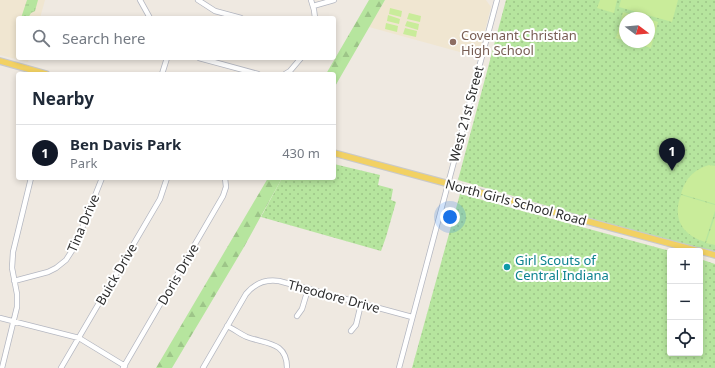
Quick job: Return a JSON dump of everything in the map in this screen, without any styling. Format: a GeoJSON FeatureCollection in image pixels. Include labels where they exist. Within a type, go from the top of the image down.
{"type":"FeatureCollection","features":[{"type":"Feature","properties":{"kind":"main road"},"geometry":{"type":"LineString","coordinates":[[0,61],[39,72]]}},
{"type":"Feature","properties":{"kind":"main road","name":"North Girls School Road"},"geometry":{"type":"LineString","coordinates":[[336,154],[688,248]]}},
{"type":"Feature","properties":{"kind":"main road","name":"North Girls School Road"},"geometry":{"type":"LineString","coordinates":[[703,252],[715,255]]}},
{"type":"Feature","properties":{"kind":"street"},"geometry":{"type":"LineString","coordinates":[[140,0],[149,16]]}},
{"type":"Feature","properties":{"kind":"street"},"geometry":{"type":"LineString","coordinates":[[198,0],[212,9],[228,16]]}},
{"type":"Feature","properties":{"kind":"street"},"geometry":{"type":"LineString","coordinates":[[311,0],[315,16]]}},
{"type":"Feature","properties":{"kind":"street"},"geometry":{"type":"LineString","coordinates":[[313,6],[334,0]]}},
{"type":"Feature","properties":{"kind":"street","name":"West 21st Street"},"geometry":{"type":"LineString","coordinates":[[399,368],[497,0]]}},
{"type":"Feature","properties":{"kind":"street"},"geometry":{"type":"LineString","coordinates":[[162,72],[166,60]]}},
{"type":"Feature","properties":{"kind":"street"},"geometry":{"type":"LineString","coordinates":[[216,60],[252,72]]}},
{"type":"Feature","properties":{"kind":"street"},"geometry":{"type":"LineString","coordinates":[[288,72],[299,60]]}},
{"type":"Feature","properties":{"kind":"street"},"geometry":{"type":"LineString","coordinates":[[2,368],[16,312],[17,298],[12,268],[13,248],[30,180]]}},
{"type":"Feature","properties":{"kind":"street","name":"Tina Drive"},"geometry":{"type":"LineString","coordinates":[[14,281],[48,272],[66,260],[75,246],[101,180]]}},
{"type":"Feature","properties":{"kind":"street","name":"Buick Drive"},"geometry":{"type":"LineString","coordinates":[[61,368],[160,199],[166,180]]}},
{"type":"Feature","properties":{"kind":"street","name":"Doris Drive"},"geometry":{"type":"LineString","coordinates":[[124,367],[223,196],[226,187],[225,180]]}},
{"type":"Feature","properties":{"kind":"street","name":"Theodore Drive"},"geometry":{"type":"LineString","coordinates":[[227,326],[246,294],[256,285],[264,282],[275,281],[412,317]]}},
{"type":"Feature","properties":{"kind":"street"},"geometry":{"type":"LineString","coordinates":[[297,316],[302,309],[308,289]]}},
{"type":"Feature","properties":{"kind":"street"},"geometry":{"type":"LineString","coordinates":[[351,331],[356,325],[362,304]]}},
{"type":"Feature","properties":{"kind":"street"},"geometry":{"type":"LineString","coordinates":[[0,318],[79,338],[124,367]]}},
{"type":"Feature","properties":{"kind":"street"},"geometry":{"type":"LineString","coordinates":[[203,368],[227,326],[246,337],[276,346],[285,356],[287,368]]}},
{"type":"Feature","properties":{"kind":"shaded area"},"geometry":{"type":"Polygon","coordinates":[[[0,0],[45,0],[41,16],[16,16],[16,59],[0,55],[0,0]]]}},
{"type":"Feature","properties":{"kind":"shaded area","name":"Covenant Christian High School"},"geometry":{"type":"Polygon","coordinates":[[[385,0],[486,0],[491,7],[478,57],[369,27],[385,0]]]}},
{"type":"Feature","properties":{"kind":"green space"},"geometry":{"type":"Polygon","coordinates":[[[27,0],[38,0],[35,11],[29,16],[22,16],[27,0]]]}},
{"type":"Feature","properties":{"kind":"green space"},"geometry":{"type":"Polygon","coordinates":[[[369,0],[385,0],[336,85],[336,72],[327,72],[334,60],[336,60],[336,57],[369,0]]]}},
{"type":"Feature","properties":{"kind":"green space"},"geometry":{"type":"Polygon","coordinates":[[[506,0],[715,0],[715,252],[617,226],[458,180],[506,0]]]}},
{"type":"Feature","properties":{"kind":"green space"},"geometry":{"type":"Polygon","coordinates":[[[600,0],[617,0],[614,13],[597,8],[600,0]]]}},
{"type":"Feature","properties":{"kind":"green space"},"geometry":{"type":"Polygon","coordinates":[[[621,0],[678,0],[672,22],[655,17],[655,12],[637,12],[619,7],[621,0]]]}},
{"type":"Feature","properties":{"kind":"green space"},"geometry":{"type":"Polygon","coordinates":[[[390,8],[402,11],[401,17],[389,14],[390,8]]]}},
{"type":"Feature","properties":{"kind":"green space"},"geometry":{"type":"Polygon","coordinates":[[[409,13],[421,16],[420,22],[407,19],[409,13]]]}},
{"type":"Feature","properties":{"kind":"green space"},"geometry":{"type":"Polygon","coordinates":[[[388,15],[400,19],[399,24],[387,21],[388,15]]]}},
{"type":"Feature","properties":{"kind":"green space"},"geometry":{"type":"Polygon","coordinates":[[[407,21],[419,24],[418,30],[405,26],[407,21]]]}},
{"type":"Feature","properties":{"kind":"green space"},"geometry":{"type":"Polygon","coordinates":[[[655,21],[658,22],[655,33],[655,21]]]}},
{"type":"Feature","properties":{"kind":"green space"},"geometry":{"type":"Polygon","coordinates":[[[386,23],[398,26],[397,32],[385,29],[386,23]]]}},
{"type":"Feature","properties":{"kind":"green space"},"geometry":{"type":"Polygon","coordinates":[[[619,27],[619,39],[616,38],[619,27]]]}},
{"type":"Feature","properties":{"kind":"green space"},"geometry":{"type":"Polygon","coordinates":[[[405,28],[417,31],[416,37],[403,34],[405,28]]]}},
{"type":"Feature","properties":{"kind":"green space"},"geometry":{"type":"Polygon","coordinates":[[[336,164],[380,175],[378,185],[393,189],[391,200],[396,202],[381,251],[261,217],[281,180],[336,180],[336,164]]]}},
{"type":"Feature","properties":{"kind":"green space"},"geometry":{"type":"Polygon","coordinates":[[[709,165],[715,166],[715,204],[681,194],[685,183],[691,175],[699,169],[709,165]]]}},
{"type":"Feature","properties":{"kind":"green space"},"geometry":{"type":"Polygon","coordinates":[[[267,180],[281,180],[244,247],[172,368],[156,368],[267,180]]]}},
{"type":"Feature","properties":{"kind":"green space"},"geometry":{"type":"Polygon","coordinates":[[[460,194],[667,250],[667,356],[703,356],[703,260],[715,264],[715,368],[412,368],[460,194]]]}},
{"type":"Feature","properties":{"kind":"green space"},"geometry":{"type":"Polygon","coordinates":[[[681,195],[715,205],[715,211],[705,242],[690,235],[681,224],[678,211],[681,195]]]}},
{"type":"Feature","properties":{"kind":"green space"},"geometry":{"type":"Polygon","coordinates":[[[715,216],[715,245],[706,243],[715,216]]]}},
{"type":"Feature","properties":{"kind":"place","name":"Covenant Christian High School"},"geometry":{"type":"Point","coordinates":[453,42]}},
{"type":"Feature","properties":{"kind":"place","name":"Ben Davis Park"},"geometry":{"type":"Point","coordinates":[672,171]}},
{"type":"Feature","properties":{"kind":"place","name":"Girl Scouts of Central Indiana"},"geometry":{"type":"Point","coordinates":[507,267]}}]}
